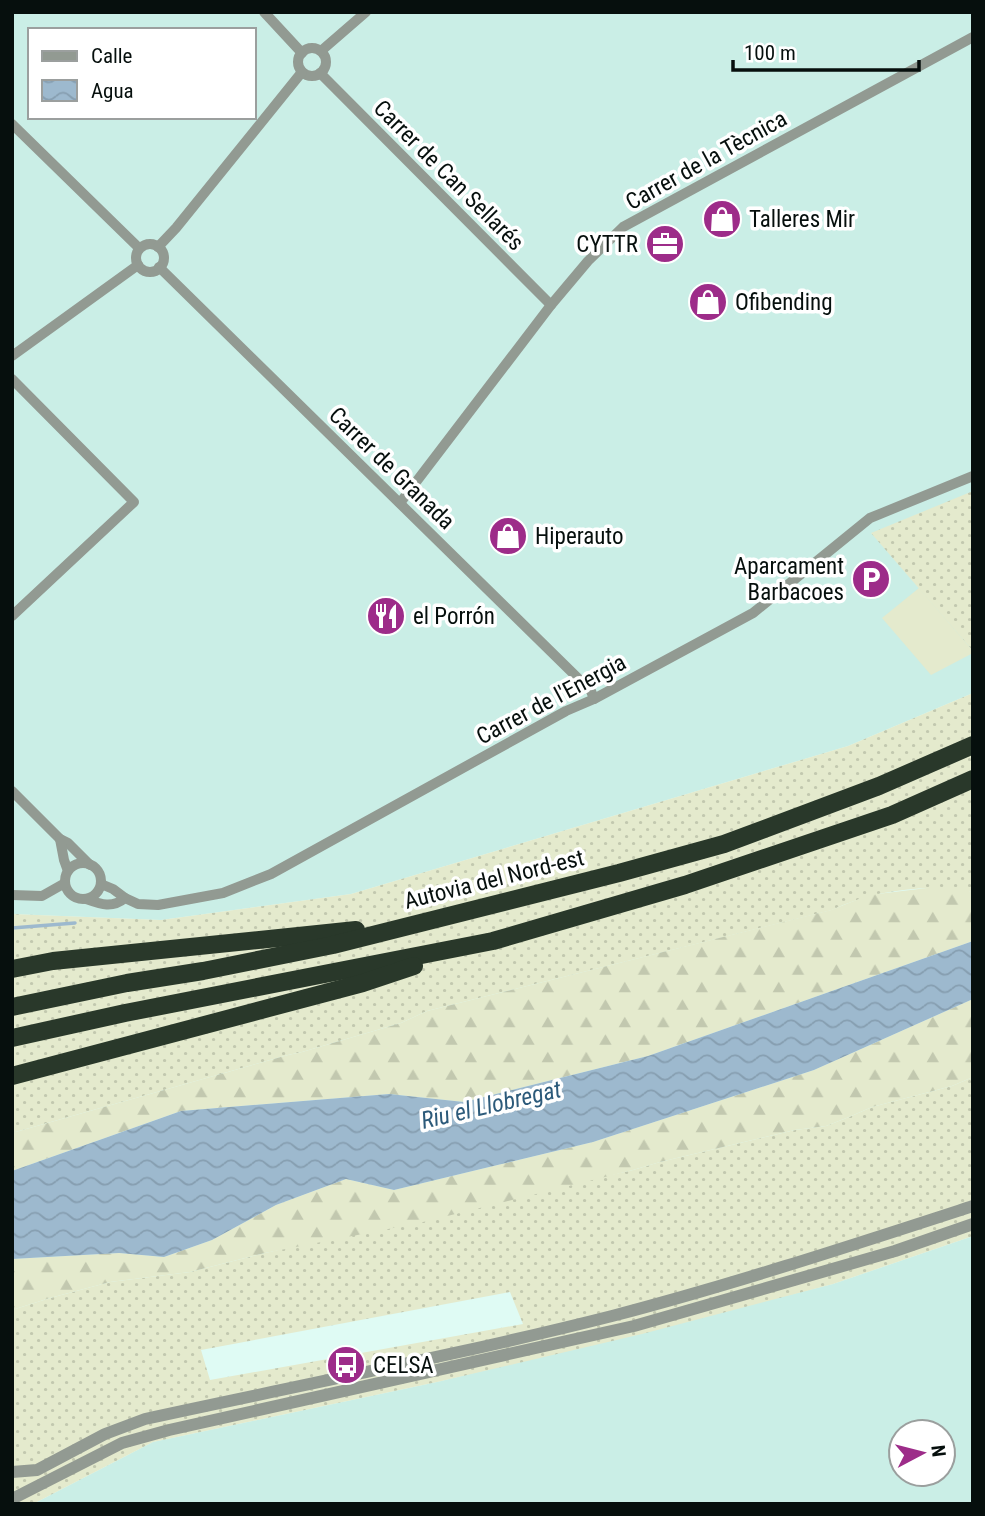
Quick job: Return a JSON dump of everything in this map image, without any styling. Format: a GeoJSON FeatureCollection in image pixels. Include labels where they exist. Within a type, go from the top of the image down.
{"type":"FeatureCollection","features":[{"type":"Feature","properties":{"kind":"highway","name":"Autovia del Nord-est"},"geometry":{"type":"LineString","coordinates":[[12,1007],[127,982],[203,971],[333,945],[619,873],[724,844],[879,786],[973,745]]}},
{"type":"Feature","properties":{"kind":"highway"},"geometry":{"type":"LineString","coordinates":[[12,1076],[363,983],[493,941],[685,885],[892,815],[973,779]]}},
{"type":"Feature","properties":{"kind":"highway"},"geometry":{"type":"LineString","coordinates":[[12,969],[53,961],[411,925]]}},
{"type":"Feature","properties":{"kind":"highway"},"geometry":{"type":"LineString","coordinates":[[12,1038],[125,1013],[493,941]]}},
{"type":"Feature","properties":{"kind":"street"},"geometry":{"type":"LineString","coordinates":[[264,12],[302,53]]}},
{"type":"Feature","properties":{"kind":"street"},"geometry":{"type":"LineString","coordinates":[[321,51],[366,12]]}},
{"type":"Feature","properties":{"kind":"street","name":"Carrer de la Tècnica"},"geometry":{"type":"LineString","coordinates":[[401,503],[551,305],[588,261],[623,227],[973,37]]}},
{"type":"Feature","properties":{"kind":"street"},"geometry":{"type":"LineString","coordinates":[[312,48],[321,51],[326,63],[320,73],[311,76],[302,72],[298,62],[302,53],[312,48]]}},
{"type":"Feature","properties":{"kind":"street"},"geometry":{"type":"LineString","coordinates":[[158,247],[302,72]]}},
{"type":"Feature","properties":{"kind":"street","name":"Carrer de Can Sellarés"},"geometry":{"type":"LineString","coordinates":[[320,73],[551,305]]}},
{"type":"Feature","properties":{"kind":"street"},"geometry":{"type":"LineString","coordinates":[[12,124],[139,248]]}},
{"type":"Feature","properties":{"kind":"street"},"geometry":{"type":"LineString","coordinates":[[148,244],[158,247],[163,257],[159,267],[154,271],[147,271],[138,265],[136,257],[139,248],[148,244]]}},
{"type":"Feature","properties":{"kind":"street"},"geometry":{"type":"LineString","coordinates":[[12,356],[138,265]]}},
{"type":"Feature","properties":{"kind":"street","name":"Carrer de Granada"},"geometry":{"type":"LineString","coordinates":[[159,267],[591,691],[594,699]]}},
{"type":"Feature","properties":{"kind":"street"},"geometry":{"type":"LineString","coordinates":[[12,379],[134,502],[12,616]]}},
{"type":"Feature","properties":{"kind":"street","name":"Carrer de l'Energia"},"geometry":{"type":"LineString","coordinates":[[12,791],[99,873],[101,884],[125,898],[138,904],[158,905],[223,893],[271,874],[566,711],[594,699],[753,613],[870,518],[973,476]]}},
{"type":"Feature","properties":{"kind":"street"},"geometry":{"type":"LineString","coordinates":[[60,839],[68,871],[65,883],[70,894],[86,899],[96,894],[101,884]]}},
{"type":"Feature","properties":{"kind":"street"},"geometry":{"type":"LineString","coordinates":[[68,871],[78,864],[90,865]]}},
{"type":"Feature","properties":{"kind":"street"},"geometry":{"type":"LineString","coordinates":[[12,895],[42,897],[65,883]]}},
{"type":"Feature","properties":{"kind":"street","name":"Carrer de l'Energia"},"geometry":{"type":"LineString","coordinates":[[86,899],[106,906],[125,898]]}},
{"type":"Feature","properties":{"kind":"street"},"geometry":{"type":"LineString","coordinates":[[12,1472],[37,1470],[105,1434],[145,1419],[613,1315],[763,1274],[973,1206]]}},
{"type":"Feature","properties":{"kind":"street"},"geometry":{"type":"LineString","coordinates":[[12,1499],[121,1443],[634,1326],[895,1251],[973,1224]]}},
{"type":"Feature","properties":{"kind":"shaded area"},"geometry":{"type":"Polygon","coordinates":[[[12,12],[973,12],[973,693],[848,746],[351,894],[161,920],[12,914],[12,12]]]}},
{"type":"Feature","properties":{"kind":"shaded area"},"geometry":{"type":"Polygon","coordinates":[[[973,1236],[973,1504],[33,1504],[153,1442],[437,1382],[833,1284],[973,1236]]]}},
{"type":"Feature","properties":{"kind":"green space"},"geometry":{"type":"Polygon","coordinates":[[[973,491],[973,651],[871,533],[973,491]]]}},
{"type":"Feature","properties":{"kind":"green space"},"geometry":{"type":"Polygon","coordinates":[[[919,588],[973,651],[931,675],[882,618],[919,588]]]}},
{"type":"Feature","properties":{"kind":"green space"},"geometry":{"type":"Polygon","coordinates":[[[973,693],[973,892],[919,888],[865,897],[832,910],[427,1011],[401,1023],[12,1133],[12,914],[161,920],[351,894],[848,746],[973,693]]]}},
{"type":"Feature","properties":{"kind":"green space"},"geometry":{"type":"Polygon","coordinates":[[[927,888],[956,888],[973,892],[973,941],[648,1056],[464,1102],[389,1094],[181,1111],[12,1171],[12,1133],[401,1023],[427,1011],[831,910],[869,895],[927,888]]]}},
{"type":"Feature","properties":{"kind":"green space"},"geometry":{"type":"Polygon","coordinates":[[[973,999],[973,1077],[952,1086],[872,1107],[826,1126],[795,1130],[660,1162],[419,1223],[265,1253],[190,1272],[110,1282],[12,1310],[12,1259],[119,1253],[164,1257],[212,1240],[276,1205],[346,1179],[394,1190],[593,1142],[814,1070],[973,999]]]}},
{"type":"Feature","properties":{"kind":"green space"},"geometry":{"type":"Polygon","coordinates":[[[973,1077],[973,1236],[833,1284],[642,1334],[437,1382],[153,1442],[33,1504],[12,1504],[12,1310],[110,1282],[190,1272],[795,1130],[826,1126],[872,1107],[952,1086],[973,1077]],[[510,1292],[201,1350],[210,1380],[523,1324],[510,1292]]]}},
{"type":"Feature","properties":{"kind":"water","name":"Riu el Llobregat"},"geometry":{"type":"Polygon","coordinates":[[[973,941],[973,999],[814,1070],[593,1142],[394,1190],[346,1179],[276,1205],[212,1240],[164,1257],[119,1253],[12,1259],[12,1171],[181,1111],[389,1094],[464,1102],[648,1056],[973,941]]]}},
{"type":"Feature","properties":{"kind":"waterway"},"geometry":{"type":"LineString","coordinates":[[12,928],[75,923]]}},
{"type":"Feature","properties":{"kind":"place","name":"Talleres Mir"},"geometry":{"type":"Point","coordinates":[722,219]}},
{"type":"Feature","properties":{"kind":"place","name":"CYTTR"},"geometry":{"type":"Point","coordinates":[665,244]}},
{"type":"Feature","properties":{"kind":"place","name":"Ofibending"},"geometry":{"type":"Point","coordinates":[708,302]}},
{"type":"Feature","properties":{"kind":"place","name":"Hiperauto"},"geometry":{"type":"Point","coordinates":[508,536]}},
{"type":"Feature","properties":{"kind":"place","name":"Aparcament Barbacoes"},"geometry":{"type":"Point","coordinates":[871,579]}},
{"type":"Feature","properties":{"kind":"place","name":"el Porrón"},"geometry":{"type":"Point","coordinates":[386,616]}},
{"type":"Feature","properties":{"kind":"place","name":"CELSA"},"geometry":{"type":"Point","coordinates":[346,1365]}}]}
